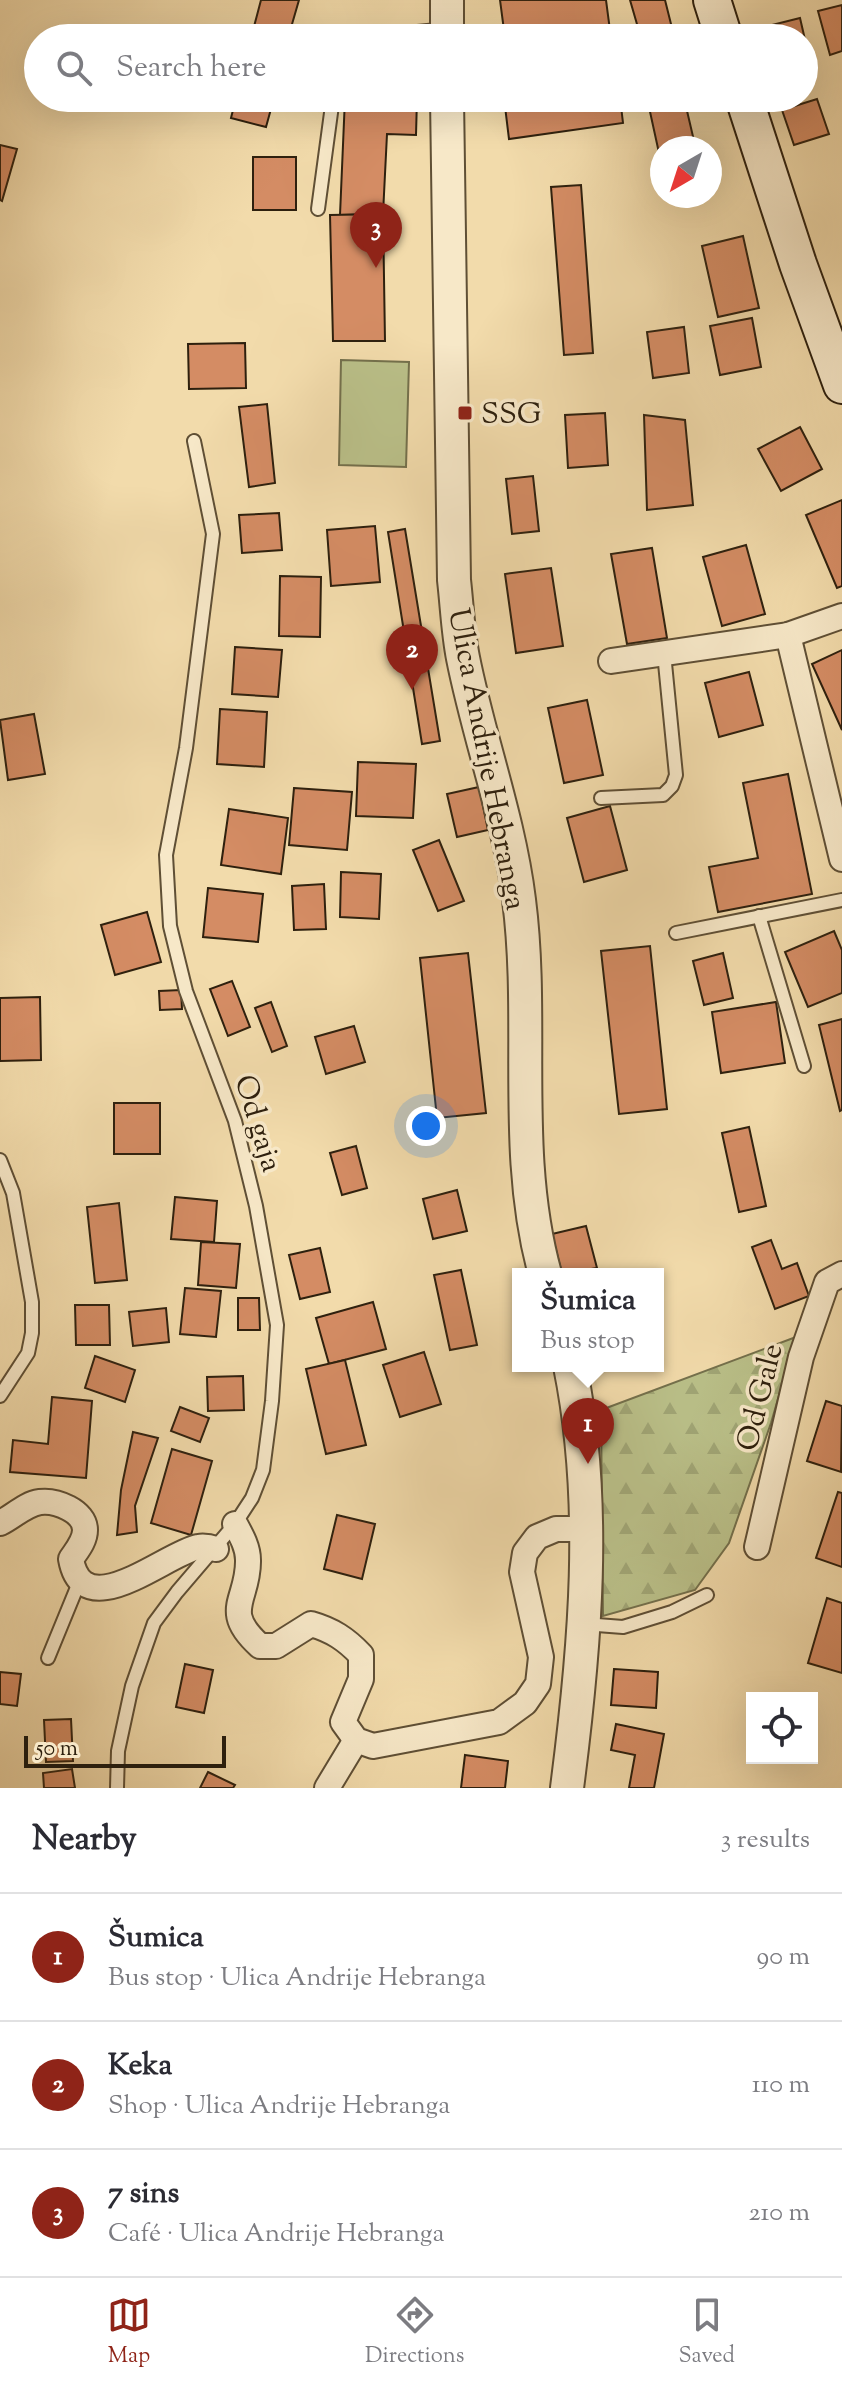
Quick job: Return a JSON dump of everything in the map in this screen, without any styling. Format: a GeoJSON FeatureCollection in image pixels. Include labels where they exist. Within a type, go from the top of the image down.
{"type":"FeatureCollection","features":[{"type":"Feature","properties":{"kind":"main road"},"geometry":{"type":"LineString","coordinates":[[712,0],[720,24]]}},
{"type":"Feature","properties":{"kind":"main road"},"geometry":{"type":"LineString","coordinates":[[749,112],[798,264],[842,385]]}},
{"type":"Feature","properties":{"kind":"main road"},"geometry":{"type":"LineString","coordinates":[[798,264],[817,285],[842,304]]}},
{"type":"Feature","properties":{"kind":"street","name":"Ulica Andrije Hebranga"},"geometry":{"type":"LineString","coordinates":[[447,112],[454,580],[462,655],[514,862],[520,903],[524,1122],[533,1228],[543,1268]]}},
{"type":"Feature","properties":{"kind":"street"},"geometry":{"type":"LineString","coordinates":[[611,661],[788,635],[842,616]]}},
{"type":"Feature","properties":{"kind":"street"},"geometry":{"type":"LineString","coordinates":[[788,635],[842,859]]}},
{"type":"Feature","properties":{"kind":"street","name":"Od Gale"},"geometry":{"type":"LineString","coordinates":[[757,1547],[801,1357],[827,1282],[842,1274]]}},
{"type":"Feature","properties":{"kind":"street"},"geometry":{"type":"LineString","coordinates":[[567,1788],[583,1624],[586,1529],[582,1453],[571,1372]]}},
{"type":"Feature","properties":{"kind":"street"},"geometry":{"type":"LineString","coordinates":[[0,1523],[40,1502],[73,1511],[83,1521],[85,1532],[71,1559],[73,1571],[80,1580],[101,1588],[119,1585],[195,1548],[216,1549]]}},
{"type":"Feature","properties":{"kind":"street"},"geometry":{"type":"LineString","coordinates":[[235,1524],[244,1540],[248,1559],[246,1579],[237,1606],[243,1631],[260,1646],[276,1646],[311,1624],[346,1639],[361,1655],[361,1679],[343,1722],[356,1740],[373,1746],[499,1722],[525,1703],[538,1684],[541,1657],[522,1572],[525,1553],[537,1537],[556,1529],[586,1529]]}},
{"type":"Feature","properties":{"kind":"street"},"geometry":{"type":"LineString","coordinates":[[327,1788],[356,1740]]}},
{"type":"Feature","properties":{"kind":"lane"},"geometry":{"type":"LineString","coordinates":[[318,209],[331,112]]}},
{"type":"Feature","properties":{"kind":"lane","name":"Od gaja"},"geometry":{"type":"LineString","coordinates":[[117,1788],[121,1738],[132,1686],[154,1623],[235,1524],[252,1498],[263,1470],[277,1325],[256,1206],[235,1121],[186,991],[170,926],[166,855],[186,748],[213,534],[194,441]]}},
{"type":"Feature","properties":{"kind":"lane"},"geometry":{"type":"LineString","coordinates":[[601,798],[663,795],[672,786],[676,775],[664,653]]}},
{"type":"Feature","properties":{"kind":"lane"},"geometry":{"type":"LineString","coordinates":[[676,933],[842,900]]}},
{"type":"Feature","properties":{"kind":"lane"},"geometry":{"type":"LineString","coordinates":[[759,916],[804,1066]]}},
{"type":"Feature","properties":{"kind":"lane"},"geometry":{"type":"LineString","coordinates":[[0,1160],[13,1193],[32,1302],[32,1333],[28,1353],[0,1396]]}},
{"type":"Feature","properties":{"kind":"lane"},"geometry":{"type":"LineString","coordinates":[[48,1658],[80,1580]]}},
{"type":"Feature","properties":{"kind":"lane"},"geometry":{"type":"LineString","coordinates":[[583,1624],[623,1627],[672,1612],[707,1595]]}},
{"type":"Feature","properties":{"kind":"green space"},"geometry":{"type":"Polygon","coordinates":[[[341,360],[409,362],[406,467],[339,465],[341,360]]]}},
{"type":"Feature","properties":{"kind":"green space"},"geometry":{"type":"Polygon","coordinates":[[[796,1337],[771,1423],[729,1543],[695,1590],[603,1616],[601,1410],[796,1337]]]}},
{"type":"Feature","properties":{"kind":"building"},"geometry":{"type":"Polygon","coordinates":[[[261,0],[299,0],[292,24],[255,24],[261,0]]]}},
{"type":"Feature","properties":{"kind":"building"},"geometry":{"type":"Polygon","coordinates":[[[500,0],[606,0],[609,24],[503,24],[500,0]]]}},
{"type":"Feature","properties":{"kind":"building"},"geometry":{"type":"Polygon","coordinates":[[[630,0],[665,0],[671,24],[637,24],[630,0]]]}},
{"type":"Feature","properties":{"kind":"building"},"geometry":{"type":"Polygon","coordinates":[[[842,5],[842,51],[830,55],[818,11],[842,5]]]}},
{"type":"Feature","properties":{"kind":"building"},"geometry":{"type":"Polygon","coordinates":[[[800,18],[801,24],[776,24],[800,18]]]}},
{"type":"Feature","properties":{"kind":"building"},"geometry":{"type":"Polygon","coordinates":[[[818,102],[829,134],[794,145],[783,112],[818,112],[818,102]]]}},
{"type":"Feature","properties":{"kind":"building"},"geometry":{"type":"Polygon","coordinates":[[[232,112],[270,112],[266,127],[231,118],[232,112]]]}},
{"type":"Feature","properties":{"kind":"building"},"geometry":{"type":"Polygon","coordinates":[[[344,112],[417,112],[416,135],[387,134],[383,214],[340,215],[344,112]]]}},
{"type":"Feature","properties":{"kind":"building"},"geometry":{"type":"Polygon","coordinates":[[[506,112],[622,112],[623,123],[509,139],[506,112]]]}},
{"type":"Feature","properties":{"kind":"building"},"geometry":{"type":"Polygon","coordinates":[[[650,112],[687,112],[693,136],[655,136],[650,112]]]}},
{"type":"Feature","properties":{"kind":"building"},"geometry":{"type":"Polygon","coordinates":[[[0,145],[17,149],[2,201],[0,200],[0,145]]]}},
{"type":"Feature","properties":{"kind":"building"},"geometry":{"type":"Polygon","coordinates":[[[253,157],[296,157],[296,210],[253,210],[253,157]]]}},
{"type":"Feature","properties":{"kind":"building"},"geometry":{"type":"Polygon","coordinates":[[[581,185],[593,353],[564,355],[551,187],[581,185]]]}},
{"type":"Feature","properties":{"kind":"building"},"geometry":{"type":"Polygon","coordinates":[[[383,214],[385,341],[333,341],[330,215],[383,214]]]}},
{"type":"Feature","properties":{"kind":"building"},"geometry":{"type":"Polygon","coordinates":[[[743,236],[759,308],[718,317],[702,246],[743,236]]]}},
{"type":"Feature","properties":{"kind":"building"},"geometry":{"type":"Polygon","coordinates":[[[752,318],[761,367],[720,375],[710,326],[752,318]]]}},
{"type":"Feature","properties":{"kind":"building"},"geometry":{"type":"Polygon","coordinates":[[[684,327],[689,373],[653,378],[647,332],[684,327]]]}},
{"type":"Feature","properties":{"kind":"building"},"geometry":{"type":"Polygon","coordinates":[[[245,343],[246,388],[189,389],[188,344],[245,343]]]}},
{"type":"Feature","properties":{"kind":"building"},"geometry":{"type":"Polygon","coordinates":[[[267,404],[275,483],[249,487],[239,407],[267,404]]]}},
{"type":"Feature","properties":{"kind":"building"},"geometry":{"type":"Polygon","coordinates":[[[605,413],[608,465],[568,468],[565,415],[605,413]]]}},
{"type":"Feature","properties":{"kind":"building"},"geometry":{"type":"Polygon","coordinates":[[[644,415],[685,420],[693,505],[647,510],[644,415]]]}},
{"type":"Feature","properties":{"kind":"building"},"geometry":{"type":"Polygon","coordinates":[[[800,427],[822,469],[781,491],[758,449],[800,427]]]}},
{"type":"Feature","properties":{"kind":"building"},"geometry":{"type":"Polygon","coordinates":[[[533,476],[539,531],[512,534],[506,479],[533,476]]]}},
{"type":"Feature","properties":{"kind":"building"},"geometry":{"type":"Polygon","coordinates":[[[842,500],[842,586],[837,588],[806,515],[842,500]]]}},
{"type":"Feature","properties":{"kind":"building"},"geometry":{"type":"Polygon","coordinates":[[[279,513],[282,550],[242,553],[239,515],[279,513]]]}},
{"type":"Feature","properties":{"kind":"building"},"geometry":{"type":"Polygon","coordinates":[[[375,526],[380,582],[331,586],[327,530],[375,526]]]}},
{"type":"Feature","properties":{"kind":"building"},"geometry":{"type":"Polygon","coordinates":[[[405,529],[440,741],[422,744],[388,532],[405,529]]]}},
{"type":"Feature","properties":{"kind":"building"},"geometry":{"type":"Polygon","coordinates":[[[746,545],[765,614],[722,626],[703,557],[746,545]]]}},
{"type":"Feature","properties":{"kind":"building"},"geometry":{"type":"Polygon","coordinates":[[[652,548],[667,638],[627,644],[611,554],[652,548]]]}},
{"type":"Feature","properties":{"kind":"building"},"geometry":{"type":"Polygon","coordinates":[[[551,568],[563,646],[516,653],[505,574],[551,568]]]}},
{"type":"Feature","properties":{"kind":"building"},"geometry":{"type":"Polygon","coordinates":[[[280,576],[321,577],[320,637],[279,636],[280,576]]]}},
{"type":"Feature","properties":{"kind":"building"},"geometry":{"type":"Polygon","coordinates":[[[235,647],[282,650],[278,697],[232,694],[235,647]]]}},
{"type":"Feature","properties":{"kind":"building"},"geometry":{"type":"Polygon","coordinates":[[[842,650],[842,730],[812,664],[842,650]]]}},
{"type":"Feature","properties":{"kind":"building"},"geometry":{"type":"Polygon","coordinates":[[[749,672],[763,725],[719,737],[705,683],[749,672]]]}},
{"type":"Feature","properties":{"kind":"building"},"geometry":{"type":"Polygon","coordinates":[[[587,700],[603,775],[564,783],[548,708],[587,700]]]}},
{"type":"Feature","properties":{"kind":"building"},"geometry":{"type":"Polygon","coordinates":[[[220,709],[267,712],[264,767],[217,764],[220,709]]]}},
{"type":"Feature","properties":{"kind":"building"},"geometry":{"type":"Polygon","coordinates":[[[34,714],[45,774],[8,780],[0,720],[34,714]]]}},
{"type":"Feature","properties":{"kind":"building"},"geometry":{"type":"Polygon","coordinates":[[[358,762],[416,764],[413,818],[356,816],[358,762]]]}},
{"type":"Feature","properties":{"kind":"building"},"geometry":{"type":"Polygon","coordinates":[[[788,774],[812,894],[718,912],[709,867],[758,858],[743,783],[788,774]]]}},
{"type":"Feature","properties":{"kind":"building"},"geometry":{"type":"Polygon","coordinates":[[[479,787],[488,830],[457,837],[447,794],[479,787]]]}},
{"type":"Feature","properties":{"kind":"building"},"geometry":{"type":"Polygon","coordinates":[[[294,788],[352,792],[347,850],[289,845],[294,788]]]}},
{"type":"Feature","properties":{"kind":"building"},"geometry":{"type":"Polygon","coordinates":[[[610,806],[627,870],[584,882],[567,818],[610,806]]]}},
{"type":"Feature","properties":{"kind":"building"},"geometry":{"type":"Polygon","coordinates":[[[229,809],[288,818],[281,874],[221,865],[229,809]]]}},
{"type":"Feature","properties":{"kind":"building"},"geometry":{"type":"Polygon","coordinates":[[[439,840],[464,901],[438,911],[413,850],[439,840]]]}},
{"type":"Feature","properties":{"kind":"building"},"geometry":{"type":"Polygon","coordinates":[[[341,872],[381,874],[379,919],[340,917],[341,872]]]}},
{"type":"Feature","properties":{"kind":"building"},"geometry":{"type":"Polygon","coordinates":[[[324,884],[326,929],[294,930],[292,886],[324,884]]]}},
{"type":"Feature","properties":{"kind":"building"},"geometry":{"type":"Polygon","coordinates":[[[208,888],[263,894],[258,942],[203,937],[208,888]]]}},
{"type":"Feature","properties":{"kind":"building"},"geometry":{"type":"Polygon","coordinates":[[[147,912],[161,962],[115,975],[101,925],[147,912]]]}},
{"type":"Feature","properties":{"kind":"building"},"geometry":{"type":"Polygon","coordinates":[[[834,931],[842,950],[842,993],[808,1007],[785,952],[834,931]]]}},
{"type":"Feature","properties":{"kind":"building"},"geometry":{"type":"Polygon","coordinates":[[[650,946],[667,1109],[619,1114],[601,951],[650,946]]]}},
{"type":"Feature","properties":{"kind":"building"},"geometry":{"type":"Polygon","coordinates":[[[468,953],[486,1113],[437,1118],[420,958],[468,953]]]}},
{"type":"Feature","properties":{"kind":"building"},"geometry":{"type":"Polygon","coordinates":[[[723,953],[733,998],[704,1005],[693,961],[723,953]]]}},
{"type":"Feature","properties":{"kind":"building"},"geometry":{"type":"Polygon","coordinates":[[[232,981],[250,1027],[228,1036],[210,989],[232,981]]]}},
{"type":"Feature","properties":{"kind":"building"},"geometry":{"type":"Polygon","coordinates":[[[181,990],[182,1009],[160,1010],[159,991],[181,990]]]}},
{"type":"Feature","properties":{"kind":"building"},"geometry":{"type":"Polygon","coordinates":[[[40,997],[41,1060],[0,1061],[0,998],[40,997]]]}},
{"type":"Feature","properties":{"kind":"building"},"geometry":{"type":"Polygon","coordinates":[[[271,1002],[287,1046],[272,1052],[255,1008],[271,1002]]]}},
{"type":"Feature","properties":{"kind":"building"},"geometry":{"type":"Polygon","coordinates":[[[776,1002],[785,1063],[721,1073],[712,1012],[776,1002]]]}},
{"type":"Feature","properties":{"kind":"building"},"geometry":{"type":"Polygon","coordinates":[[[842,1019],[842,1110],[840,1111],[819,1025],[842,1019]]]}},
{"type":"Feature","properties":{"kind":"building"},"geometry":{"type":"Polygon","coordinates":[[[354,1026],[365,1062],[326,1074],[315,1037],[354,1026]]]}},
{"type":"Feature","properties":{"kind":"building"},"geometry":{"type":"Polygon","coordinates":[[[114,1103],[160,1103],[160,1154],[114,1154],[114,1103]]]}},
{"type":"Feature","properties":{"kind":"building"},"geometry":{"type":"Polygon","coordinates":[[[749,1127],[766,1206],[739,1212],[722,1133],[749,1127]]]}},
{"type":"Feature","properties":{"kind":"building"},"geometry":{"type":"Polygon","coordinates":[[[356,1146],[367,1188],[342,1195],[330,1153],[356,1146]]]}},
{"type":"Feature","properties":{"kind":"building"},"geometry":{"type":"Polygon","coordinates":[[[457,1190],[467,1231],[433,1239],[423,1199],[457,1190]]]}},
{"type":"Feature","properties":{"kind":"building"},"geometry":{"type":"Polygon","coordinates":[[[175,1197],[217,1201],[214,1242],[171,1239],[175,1197]]]}},
{"type":"Feature","properties":{"kind":"building"},"geometry":{"type":"Polygon","coordinates":[[[119,1203],[127,1280],[95,1283],[87,1207],[119,1203]]]}},
{"type":"Feature","properties":{"kind":"building"},"geometry":{"type":"Polygon","coordinates":[[[586,1226],[597,1268],[560,1268],[552,1234],[586,1226]]]}},
{"type":"Feature","properties":{"kind":"building"},"geometry":{"type":"Polygon","coordinates":[[[771,1240],[782,1269],[797,1263],[809,1296],[775,1309],[752,1247],[771,1240]]]}},
{"type":"Feature","properties":{"kind":"building"},"geometry":{"type":"Polygon","coordinates":[[[201,1242],[240,1244],[236,1288],[198,1285],[201,1242]]]}},
{"type":"Feature","properties":{"kind":"building"},"geometry":{"type":"Polygon","coordinates":[[[320,1248],[330,1292],[300,1299],[289,1255],[320,1248]]]}},
{"type":"Feature","properties":{"kind":"building"},"geometry":{"type":"Polygon","coordinates":[[[461,1270],[477,1345],[450,1350],[434,1275],[461,1270]]]}},
{"type":"Feature","properties":{"kind":"building"},"geometry":{"type":"Polygon","coordinates":[[[185,1288],[221,1291],[216,1337],[180,1334],[185,1288]]]}},
{"type":"Feature","properties":{"kind":"building"},"geometry":{"type":"Polygon","coordinates":[[[238,1298],[259,1298],[260,1330],[238,1330],[238,1298]]]}},
{"type":"Feature","properties":{"kind":"building"},"geometry":{"type":"Polygon","coordinates":[[[373,1302],[386,1349],[329,1364],[316,1318],[373,1302]]]}},
{"type":"Feature","properties":{"kind":"building"},"geometry":{"type":"Polygon","coordinates":[[[75,1305],[109,1305],[110,1345],[76,1345],[75,1305]]]}},
{"type":"Feature","properties":{"kind":"building"},"geometry":{"type":"Polygon","coordinates":[[[166,1308],[169,1342],[133,1346],[129,1312],[166,1308]]]}},
{"type":"Feature","properties":{"kind":"building"},"geometry":{"type":"Polygon","coordinates":[[[424,1352],[441,1404],[400,1417],[383,1365],[424,1352]]]}},
{"type":"Feature","properties":{"kind":"building"},"geometry":{"type":"Polygon","coordinates":[[[95,1356],[135,1370],[125,1402],[85,1388],[95,1356]]]}},
{"type":"Feature","properties":{"kind":"building"},"geometry":{"type":"Polygon","coordinates":[[[345,1360],[366,1445],[326,1454],[306,1369],[345,1360]]]}},
{"type":"Feature","properties":{"kind":"building"},"geometry":{"type":"Polygon","coordinates":[[[243,1376],[244,1410],[208,1411],[207,1377],[243,1376]]]}},
{"type":"Feature","properties":{"kind":"building"},"geometry":{"type":"Polygon","coordinates":[[[52,1397],[92,1401],[86,1478],[10,1472],[13,1440],[48,1444],[52,1397]]]}},
{"type":"Feature","properties":{"kind":"building"},"geometry":{"type":"Polygon","coordinates":[[[826,1401],[842,1406],[841,1472],[807,1461],[826,1401]]]}},
{"type":"Feature","properties":{"kind":"building"},"geometry":{"type":"Polygon","coordinates":[[[180,1407],[209,1418],[200,1442],[171,1431],[180,1407]]]}},
{"type":"Feature","properties":{"kind":"building"},"geometry":{"type":"Polygon","coordinates":[[[133,1432],[158,1438],[135,1506],[137,1532],[117,1535],[121,1490],[133,1432]]]}},
{"type":"Feature","properties":{"kind":"building"},"geometry":{"type":"Polygon","coordinates":[[[172,1449],[212,1461],[191,1535],[151,1523],[172,1449]]]}},
{"type":"Feature","properties":{"kind":"building"},"geometry":{"type":"Polygon","coordinates":[[[838,1492],[842,1493],[842,1567],[816,1558],[838,1492]]]}},
{"type":"Feature","properties":{"kind":"building"},"geometry":{"type":"Polygon","coordinates":[[[337,1515],[375,1524],[362,1579],[324,1569],[337,1515]]]}},
{"type":"Feature","properties":{"kind":"building"},"geometry":{"type":"Polygon","coordinates":[[[827,1598],[842,1603],[842,1673],[808,1663],[827,1598]]]}},
{"type":"Feature","properties":{"kind":"building"},"geometry":{"type":"Polygon","coordinates":[[[185,1664],[213,1670],[204,1713],[176,1707],[185,1664]]]}},
{"type":"Feature","properties":{"kind":"building"},"geometry":{"type":"Polygon","coordinates":[[[614,1669],[658,1672],[656,1708],[611,1705],[614,1669]]]}},
{"type":"Feature","properties":{"kind":"building"},"geometry":{"type":"Polygon","coordinates":[[[0,1672],[21,1674],[17,1706],[0,1704],[0,1672]]]}},
{"type":"Feature","properties":{"kind":"building"},"geometry":{"type":"Polygon","coordinates":[[[71,1719],[73,1761],[46,1762],[44,1720],[71,1719]]]}},
{"type":"Feature","properties":{"kind":"building"},"geometry":{"type":"Polygon","coordinates":[[[616,1724],[664,1734],[654,1788],[629,1788],[635,1755],[611,1750],[616,1724]]]}},
{"type":"Feature","properties":{"kind":"building"},"geometry":{"type":"Polygon","coordinates":[[[465,1755],[508,1761],[505,1788],[461,1788],[465,1755]]]}},
{"type":"Feature","properties":{"kind":"building"},"geometry":{"type":"Polygon","coordinates":[[[72,1769],[75,1788],[44,1788],[43,1773],[72,1769]]]}},
{"type":"Feature","properties":{"kind":"building"},"geometry":{"type":"Polygon","coordinates":[[[208,1772],[235,1785],[233,1788],[200,1788],[208,1772]]]}},
{"type":"Feature","properties":{"kind":"place","name":"7 sins"},"geometry":{"type":"Point","coordinates":[376,268]}},
{"type":"Feature","properties":{"kind":"place","name":"SSG"},"geometry":{"type":"Point","coordinates":[465,413]}},
{"type":"Feature","properties":{"kind":"place","name":"Keka"},"geometry":{"type":"Point","coordinates":[412,690]}},
{"type":"Feature","properties":{"kind":"place","name":"Šumica"},"geometry":{"type":"Point","coordinates":[588,1464]}}]}
